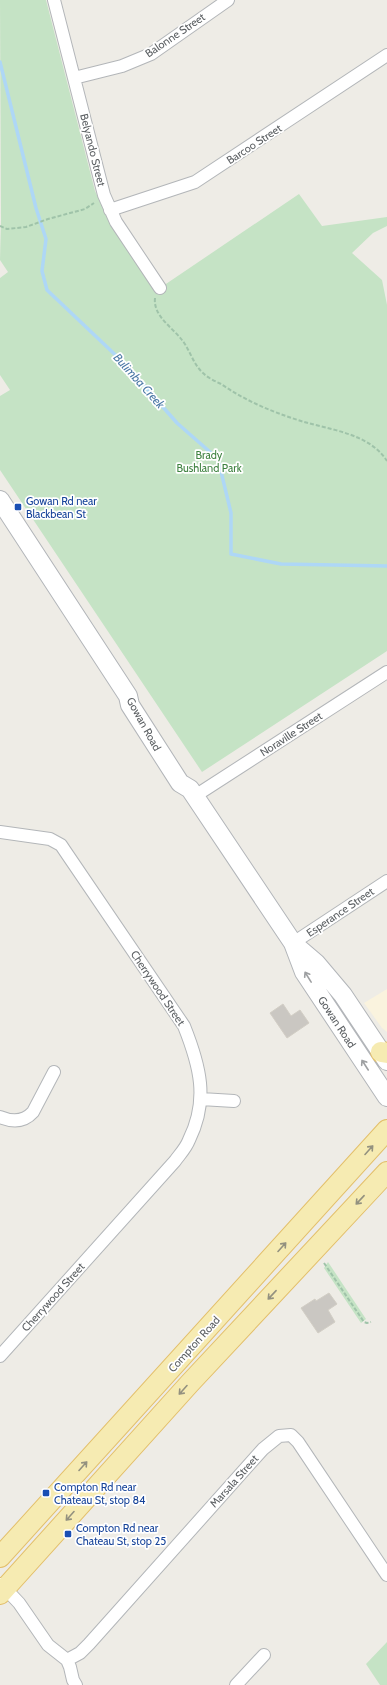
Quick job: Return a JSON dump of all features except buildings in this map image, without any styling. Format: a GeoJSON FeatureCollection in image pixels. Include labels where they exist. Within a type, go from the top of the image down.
{"type":"FeatureCollection","features":[{"type":"Feature","properties":{"kind":"main road","name":"Gowan Road"},"geometry":{"type":"LineString","coordinates":[[0,500],[128,696],[130,704],[170,770],[180,783],[192,793],[293,943],[304,972],[387,1097]]}},
{"type":"Feature","properties":{"kind":"main road","name":"Gowan Road"},"geometry":{"type":"LineString","coordinates":[[293,943],[316,963],[343,995],[385,1055]]}},
{"type":"Feature","properties":{"kind":"main road","name":"Compton Road"},"geometry":{"type":"LineString","coordinates":[[0,1557],[387,1130]]}},
{"type":"Feature","properties":{"kind":"main road","name":"Compton Road"},"geometry":{"type":"LineString","coordinates":[[2,1588],[190,1382],[387,1172]]}},
{"type":"Feature","properties":{"kind":"street","name":"Belyando Street"},"geometry":{"type":"LineString","coordinates":[[54,0],[104,195],[116,222],[160,288]]}},
{"type":"Feature","properties":{"kind":"street","name":"Balonne Street"},"geometry":{"type":"LineString","coordinates":[[74,78],[122,66],[151,54],[228,0]]}},
{"type":"Feature","properties":{"kind":"street","name":"Barcoo Street"},"geometry":{"type":"LineString","coordinates":[[110,210],[195,182],[387,55]]}},
{"type":"Feature","properties":{"kind":"street","name":"Noraville Street"},"geometry":{"type":"LineString","coordinates":[[192,793],[387,672]]}},
{"type":"Feature","properties":{"kind":"street","name":"Cherrywood Street"},"geometry":{"type":"LineString","coordinates":[[0,832],[50,839],[61,845],[184,1026],[195,1052],[200,1077],[201,1099],[198,1117],[189,1141],[175,1161],[0,1356]]}},
{"type":"Feature","properties":{"kind":"street","name":"Esperance Street"},"geometry":{"type":"LineString","coordinates":[[293,943],[387,881]]}},
{"type":"Feature","properties":{"kind":"street"},"geometry":{"type":"LineString","coordinates":[[0,1117],[7,1120],[16,1121],[29,1117],[34,1112],[54,1072]]}},
{"type":"Feature","properties":{"kind":"street"},"geometry":{"type":"LineString","coordinates":[[201,1099],[234,1101]]}},
{"type":"Feature","properties":{"kind":"street","name":"Marsala Street"},"geometry":{"type":"LineString","coordinates":[[66,1660],[80,1653],[263,1449],[279,1436],[291,1435],[298,1442],[387,1575]]}},
{"type":"Feature","properties":{"kind":"street"},"geometry":{"type":"LineString","coordinates":[[2,1588],[21,1605],[48,1645],[70,1665],[73,1680],[76,1685]]}},
{"type":"Feature","properties":{"kind":"street"},"geometry":{"type":"LineString","coordinates":[[236,1685],[264,1655]]}},
{"type":"Feature","properties":{"kind":"path"},"geometry":{"type":"LineString","coordinates":[[0,226],[7,230],[26,227],[48,219],[85,209],[98,199]]}},
{"type":"Feature","properties":{"kind":"path"},"geometry":{"type":"LineString","coordinates":[[160,288],[154,299],[158,314],[170,329],[182,340],[192,359],[203,374],[240,397],[264,408],[301,421],[362,439],[382,453],[387,461]]}},
{"type":"Feature","properties":{"kind":"path"},"geometry":{"type":"LineString","coordinates":[[324,1263],[364,1322],[371,1322]]}},
{"type":"Feature","properties":{"kind":"shaded area"},"geometry":{"type":"Polygon","coordinates":[[[387,989],[387,1032],[382,1028],[364,1003],[387,989]]]}},
{"type":"Feature","properties":{"kind":"green space","name":"Brady Bushland Park"},"geometry":{"type":"Polygon","coordinates":[[[0,0],[46,0],[95,191],[108,218],[157,290],[299,194],[322,226],[387,217],[387,226],[373,233],[352,253],[382,280],[387,305],[387,651],[202,772],[0,470],[0,396],[10,390],[0,375],[0,278],[8,272],[0,260],[0,0]]]}},
{"type":"Feature","properties":{"kind":"green space"},"geometry":{"type":"Polygon","coordinates":[[[328,1262],[366,1319],[361,1323],[324,1268],[328,1262]]]}},
{"type":"Feature","properties":{"kind":"green space"},"geometry":{"type":"Polygon","coordinates":[[[387,1642],[387,1685],[380,1685],[366,1664],[387,1642]]]}},
{"type":"Feature","properties":{"kind":"waterway","name":"Bulimba Creek"},"geometry":{"type":"LineString","coordinates":[[0,62],[36,208],[46,239],[42,271],[47,290],[126,365],[177,423],[218,459],[231,513],[231,554],[281,564],[387,566]]}},
{"type":"Feature","properties":{"kind":"place","name":"Gowan Rd near Blackbean St"},"geometry":{"type":"Point","coordinates":[18,507]}},
{"type":"Feature","properties":{"kind":"place","name":"Compton Rd near Chateau St, stop 84"},"geometry":{"type":"Point","coordinates":[46,1493]}},
{"type":"Feature","properties":{"kind":"place","name":"Compton Rd near Chateau St, stop 25"},"geometry":{"type":"Point","coordinates":[68,1534]}}]}
